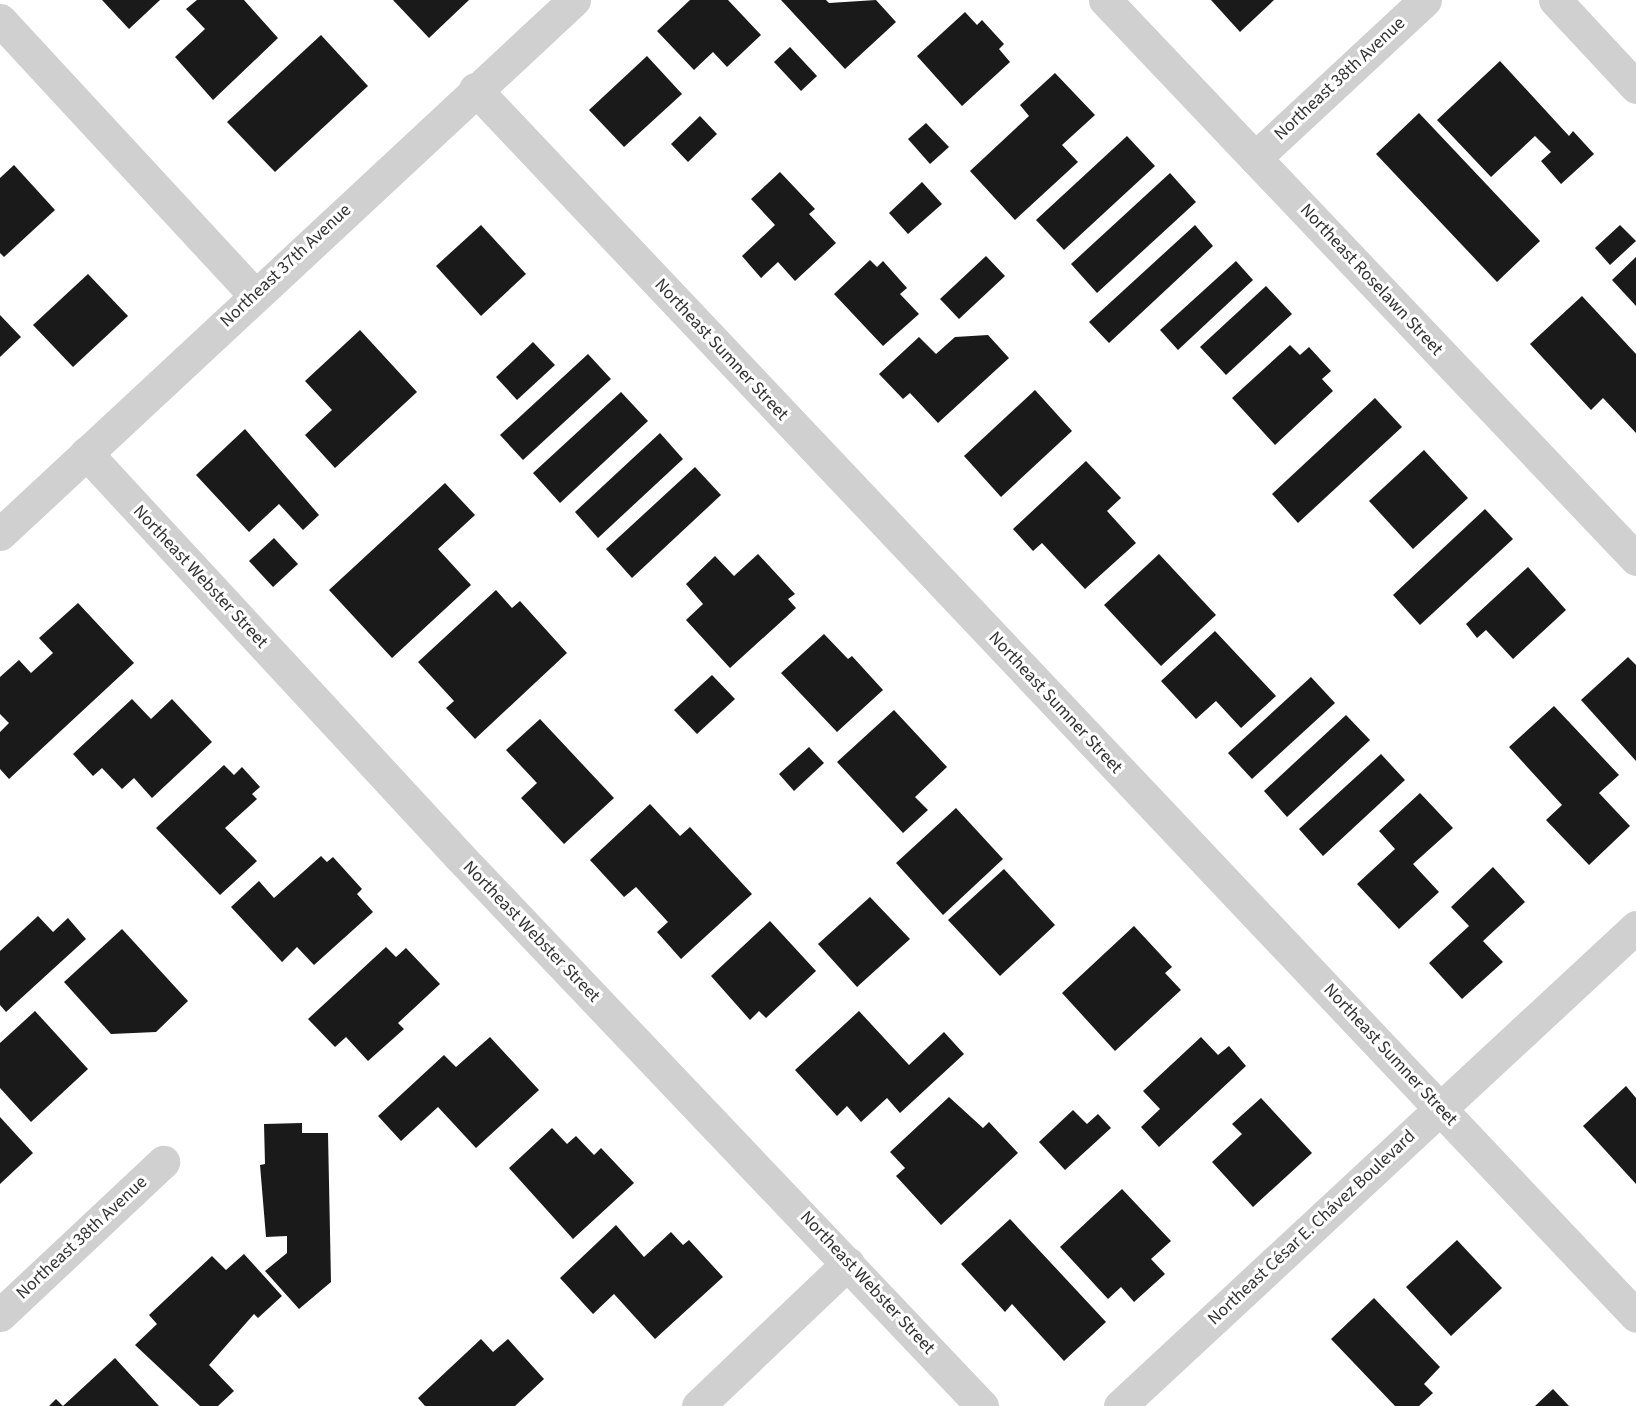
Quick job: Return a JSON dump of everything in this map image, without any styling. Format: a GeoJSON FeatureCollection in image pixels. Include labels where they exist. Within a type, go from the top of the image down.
{"type":"FeatureCollection","features":[{"type":"Feature","properties":{"kind":"street","name":"Northeast 37th Avenue"},"geometry":{"type":"LineString","coordinates":[[0,534],[475,89],[574,0]]}},
{"type":"Feature","properties":{"kind":"street","name":"Northeast Roselawn Street"},"geometry":{"type":"LineString","coordinates":[[1105,0],[1635,556]]}},
{"type":"Feature","properties":{"kind":"street","name":"Northeast 38th Avenue"},"geometry":{"type":"LineString","coordinates":[[1255,158],[1425,0]]}},
{"type":"Feature","properties":{"kind":"street"},"geometry":{"type":"LineString","coordinates":[[1555,0],[1636,87]]}},
{"type":"Feature","properties":{"kind":"street"},"geometry":{"type":"LineString","coordinates":[[0,20],[255,295]]}},
{"type":"Feature","properties":{"kind":"street","name":"Northeast Sumner Street"},"geometry":{"type":"LineString","coordinates":[[475,89],[1636,1316]]}},
{"type":"Feature","properties":{"kind":"street","name":"Northeast Webster Street"},"geometry":{"type":"LineString","coordinates":[[86,453],[459,856],[982,1406]]}},
{"type":"Feature","properties":{"kind":"street","name":"Northeast César E. Chávez Boulevard"},"geometry":{"type":"LineString","coordinates":[[1120,1406],[1636,927]]}},
{"type":"Feature","properties":{"kind":"street","name":"Northeast 38th Avenue"},"geometry":{"type":"LineString","coordinates":[[0,1315],[163,1162]]}},
{"type":"Feature","properties":{"kind":"street"},"geometry":{"type":"LineString","coordinates":[[698,1406],[848,1263]]}},
{"type":"Feature","properties":{"kind":"building"},"geometry":{"type":"Polygon","coordinates":[[[102,0],[160,0],[129,29],[102,0]]]}},
{"type":"Feature","properties":{"kind":"building"},"geometry":{"type":"Polygon","coordinates":[[[197,0],[244,0],[278,38],[213,100],[175,57],[205,29],[186,9],[197,0]]]}},
{"type":"Feature","properties":{"kind":"building"},"geometry":{"type":"Polygon","coordinates":[[[393,0],[469,0],[429,38],[393,0]]]}},
{"type":"Feature","properties":{"kind":"building"},"geometry":{"type":"Polygon","coordinates":[[[690,0],[728,0],[761,35],[727,67],[713,52],[694,70],[657,31],[690,0]]]}},
{"type":"Feature","properties":{"kind":"building"},"geometry":{"type":"Polygon","coordinates":[[[781,0],[826,0],[829,3],[876,0],[896,22],[845,69],[781,0]]]}},
{"type":"Feature","properties":{"kind":"building"},"geometry":{"type":"Polygon","coordinates":[[[1211,0],[1274,0],[1240,32],[1211,0]]]}},
{"type":"Feature","properties":{"kind":"building"},"geometry":{"type":"Polygon","coordinates":[[[965,12],[977,25],[982,20],[1004,44],[999,49],[1010,62],[962,106],[917,56],[965,12]]]}},
{"type":"Feature","properties":{"kind":"building"},"geometry":{"type":"Polygon","coordinates":[[[321,35],[368,86],[275,172],[227,122],[321,35]]]}},
{"type":"Feature","properties":{"kind":"building"},"geometry":{"type":"Polygon","coordinates":[[[790,47],[817,76],[801,91],[774,62],[790,47]]]}},
{"type":"Feature","properties":{"kind":"building"},"geometry":{"type":"Polygon","coordinates":[[[647,56],[682,94],[624,147],[589,110],[647,56]]]}},
{"type":"Feature","properties":{"kind":"building"},"geometry":{"type":"Polygon","coordinates":[[[1500,61],[1569,136],[1573,131],[1594,154],[1561,184],[1541,161],[1551,152],[1535,136],[1491,177],[1437,120],[1500,61]]]}},
{"type":"Feature","properties":{"kind":"building"},"geometry":{"type":"Polygon","coordinates":[[[1055,73],[1095,115],[1062,145],[1078,162],[1015,220],[970,171],[1029,116],[1020,105],[1055,73]]]}},
{"type":"Feature","properties":{"kind":"building"},"geometry":{"type":"Polygon","coordinates":[[[1419,113],[1540,241],[1497,282],[1376,154],[1419,113]]]}},
{"type":"Feature","properties":{"kind":"building"},"geometry":{"type":"Polygon","coordinates":[[[700,116],[717,134],[688,162],[671,144],[700,116]]]}},
{"type":"Feature","properties":{"kind":"building"},"geometry":{"type":"Polygon","coordinates":[[[926,123],[949,147],[930,164],[908,139],[926,123]]]}},
{"type":"Feature","properties":{"kind":"building"},"geometry":{"type":"Polygon","coordinates":[[[1127,136],[1155,166],[1064,250],[1036,220],[1127,136]]]}},
{"type":"Feature","properties":{"kind":"building"},"geometry":{"type":"Polygon","coordinates":[[[14,165],[55,210],[4,257],[0,253],[0,178],[14,165]]]}},
{"type":"Feature","properties":{"kind":"building"},"geometry":{"type":"Polygon","coordinates":[[[780,172],[815,209],[809,214],[836,243],[795,281],[778,262],[761,278],[742,256],[775,225],[751,199],[780,172]]]}},
{"type":"Feature","properties":{"kind":"building"},"geometry":{"type":"Polygon","coordinates":[[[1170,173],[1196,202],[1097,293],[1071,264],[1170,173]]]}},
{"type":"Feature","properties":{"kind":"building"},"geometry":{"type":"Polygon","coordinates":[[[922,182],[942,204],[908,234],[889,213],[922,182]]]}},
{"type":"Feature","properties":{"kind":"building"},"geometry":{"type":"Polygon","coordinates":[[[481,225],[526,274],[481,316],[436,266],[481,225]]]}},
{"type":"Feature","properties":{"kind":"building"},"geometry":{"type":"Polygon","coordinates":[[[1195,225],[1213,246],[1109,343],[1089,322],[1195,225]]]}},
{"type":"Feature","properties":{"kind":"building"},"geometry":{"type":"Polygon","coordinates":[[[1620,225],[1636,241],[1610,265],[1595,248],[1620,225]]]}},
{"type":"Feature","properties":{"kind":"building"},"geometry":{"type":"Polygon","coordinates":[[[986,256],[1005,276],[959,319],[940,299],[986,256]]]}},
{"type":"Feature","properties":{"kind":"building"},"geometry":{"type":"Polygon","coordinates":[[[1636,257],[1636,306],[1612,280],[1636,257]]]}},
{"type":"Feature","properties":{"kind":"building"},"geometry":{"type":"Polygon","coordinates":[[[870,260],[877,267],[883,261],[907,288],[900,294],[919,314],[883,346],[834,294],[870,260]]]}},
{"type":"Feature","properties":{"kind":"building"},"geometry":{"type":"Polygon","coordinates":[[[1236,261],[1253,280],[1178,350],[1160,330],[1236,261]]]}},
{"type":"Feature","properties":{"kind":"building"},"geometry":{"type":"Polygon","coordinates":[[[88,274],[128,316],[73,367],[33,325],[88,274]]]}},
{"type":"Feature","properties":{"kind":"building"},"geometry":{"type":"Polygon","coordinates":[[[1266,286],[1292,314],[1226,375],[1200,347],[1266,286]]]}},
{"type":"Feature","properties":{"kind":"building"},"geometry":{"type":"Polygon","coordinates":[[[1582,296],[1636,354],[1636,433],[1603,398],[1591,410],[1530,344],[1582,296]]]}},
{"type":"Feature","properties":{"kind":"building"},"geometry":{"type":"Polygon","coordinates":[[[0,315],[21,337],[0,357],[0,315]]]}},
{"type":"Feature","properties":{"kind":"building"},"geometry":{"type":"Polygon","coordinates":[[[360,330],[417,392],[335,468],[305,435],[332,410],[305,381],[360,330]]]}},
{"type":"Feature","properties":{"kind":"building"},"geometry":{"type":"Polygon","coordinates":[[[988,335],[1009,358],[938,423],[910,393],[903,399],[879,374],[919,337],[936,354],[955,337],[988,335]]]}},
{"type":"Feature","properties":{"kind":"building"},"geometry":{"type":"Polygon","coordinates":[[[533,342],[555,365],[517,400],[496,377],[533,342]]]}},
{"type":"Feature","properties":{"kind":"building"},"geometry":{"type":"Polygon","coordinates":[[[1290,345],[1300,355],[1309,347],[1331,371],[1322,379],[1333,391],[1275,445],[1232,398],[1290,345]]]}},
{"type":"Feature","properties":{"kind":"building"},"geometry":{"type":"Polygon","coordinates":[[[588,354],[611,379],[523,460],[500,435],[588,354]]]}},
{"type":"Feature","properties":{"kind":"building"},"geometry":{"type":"Polygon","coordinates":[[[1035,390],[1072,431],[1001,497],[964,456],[1035,390]]]}},
{"type":"Feature","properties":{"kind":"building"},"geometry":{"type":"Polygon","coordinates":[[[621,392],[648,421],[560,503],[533,473],[621,392]]]}},
{"type":"Feature","properties":{"kind":"building"},"geometry":{"type":"Polygon","coordinates":[[[1375,398],[1402,427],[1298,523],[1272,494],[1375,398]]]}},
{"type":"Feature","properties":{"kind":"building"},"geometry":{"type":"Polygon","coordinates":[[[245,429],[319,515],[303,530],[279,504],[249,532],[196,475],[245,429]]]}},
{"type":"Feature","properties":{"kind":"building"},"geometry":{"type":"Polygon","coordinates":[[[660,433],[683,459],[598,538],[575,512],[660,433]]]}},
{"type":"Feature","properties":{"kind":"building"},"geometry":{"type":"Polygon","coordinates":[[[1424,450],[1468,498],[1413,549],[1369,501],[1424,450]]]}},
{"type":"Feature","properties":{"kind":"building"},"geometry":{"type":"Polygon","coordinates":[[[1086,461],[1121,498],[1107,511],[1136,543],[1085,589],[1042,543],[1033,551],[1013,529],[1086,461]]]}},
{"type":"Feature","properties":{"kind":"building"},"geometry":{"type":"Polygon","coordinates":[[[695,467],[721,495],[632,578],[606,549],[695,467]]]}},
{"type":"Feature","properties":{"kind":"building"},"geometry":{"type":"Polygon","coordinates":[[[445,483],[475,515],[438,549],[471,585],[392,658],[329,590],[445,483]]]}},
{"type":"Feature","properties":{"kind":"building"},"geometry":{"type":"Polygon","coordinates":[[[1485,509],[1513,539],[1420,625],[1393,595],[1485,509]]]}},
{"type":"Feature","properties":{"kind":"building"},"geometry":{"type":"Polygon","coordinates":[[[274,538],[298,564],[273,587],[249,561],[274,538]]]}},
{"type":"Feature","properties":{"kind":"building"},"geometry":{"type":"Polygon","coordinates":[[[758,554],[795,594],[788,599],[796,608],[730,668],[686,620],[703,604],[686,584],[715,556],[734,576],[758,554]]]}},
{"type":"Feature","properties":{"kind":"building"},"geometry":{"type":"Polygon","coordinates":[[[1159,554],[1216,615],[1161,666],[1104,605],[1159,554]]]}},
{"type":"Feature","properties":{"kind":"building"},"geometry":{"type":"Polygon","coordinates":[[[1528,567],[1566,610],[1513,659],[1486,630],[1477,638],[1466,624],[1528,567]]]}},
{"type":"Feature","properties":{"kind":"building"},"geometry":{"type":"Polygon","coordinates":[[[496,590],[512,608],[520,601],[567,653],[475,739],[446,708],[454,701],[418,662],[496,590]]]}},
{"type":"Feature","properties":{"kind":"building"},"geometry":{"type":"Polygon","coordinates":[[[78,603],[134,663],[9,779],[0,769],[0,732],[9,723],[0,714],[0,677],[19,660],[31,673],[53,653],[39,638],[78,603]]]}},
{"type":"Feature","properties":{"kind":"building"},"geometry":{"type":"Polygon","coordinates":[[[1215,631],[1276,696],[1241,728],[1216,701],[1196,719],[1161,681],[1215,631]]]}},
{"type":"Feature","properties":{"kind":"building"},"geometry":{"type":"Polygon","coordinates":[[[824,634],[848,659],[852,656],[883,690],[837,732],[781,673],[824,634]]]}},
{"type":"Feature","properties":{"kind":"building"},"geometry":{"type":"Polygon","coordinates":[[[1628,657],[1636,665],[1636,761],[1581,700],[1628,657]]]}},
{"type":"Feature","properties":{"kind":"building"},"geometry":{"type":"Polygon","coordinates":[[[712,675],[735,699],[697,734],[674,710],[712,675]]]}},
{"type":"Feature","properties":{"kind":"building"},"geometry":{"type":"Polygon","coordinates":[[[1311,677],[1335,703],[1252,779],[1228,753],[1311,677]]]}},
{"type":"Feature","properties":{"kind":"building"},"geometry":{"type":"Polygon","coordinates":[[[132,699],[151,719],[172,699],[212,742],[152,798],[134,778],[122,789],[102,768],[93,776],[73,754],[132,699]]]}},
{"type":"Feature","properties":{"kind":"building"},"geometry":{"type":"Polygon","coordinates":[[[1554,706],[1619,775],[1599,793],[1630,826],[1589,865],[1546,820],[1562,805],[1509,747],[1554,706]]]}},
{"type":"Feature","properties":{"kind":"building"},"geometry":{"type":"Polygon","coordinates":[[[894,710],[947,767],[915,797],[928,810],[903,833],[837,762],[894,710]]]}},
{"type":"Feature","properties":{"kind":"building"},"geometry":{"type":"Polygon","coordinates":[[[1346,715],[1370,740],[1287,817],[1264,791],[1346,715]]]}},
{"type":"Feature","properties":{"kind":"building"},"geometry":{"type":"Polygon","coordinates":[[[540,719],[614,798],[564,844],[521,798],[537,783],[506,750],[540,719]]]}},
{"type":"Feature","properties":{"kind":"building"},"geometry":{"type":"Polygon","coordinates":[[[809,747],[824,763],[794,791],[779,774],[809,747]]]}},
{"type":"Feature","properties":{"kind":"building"},"geometry":{"type":"Polygon","coordinates":[[[1381,754],[1405,780],[1323,856],[1299,829],[1381,754]]]}},
{"type":"Feature","properties":{"kind":"building"},"geometry":{"type":"Polygon","coordinates":[[[224,765],[234,775],[242,767],[260,787],[252,794],[257,799],[225,828],[257,861],[220,895],[156,828],[224,765]]]}},
{"type":"Feature","properties":{"kind":"building"},"geometry":{"type":"Polygon","coordinates":[[[1420,793],[1453,828],[1413,864],[1439,892],[1399,929],[1357,884],[1395,849],[1379,831],[1420,793]]]}},
{"type":"Feature","properties":{"kind":"building"},"geometry":{"type":"Polygon","coordinates":[[[650,804],[680,836],[690,827],[752,894],[681,959],[657,932],[668,922],[636,887],[624,897],[590,860],[650,804]]]}},
{"type":"Feature","properties":{"kind":"building"},"geometry":{"type":"Polygon","coordinates":[[[956,808],[1003,859],[943,915],[896,863],[956,808]]]}},
{"type":"Feature","properties":{"kind":"building"},"geometry":{"type":"Polygon","coordinates":[[[321,856],[327,862],[333,857],[362,889],[357,894],[373,912],[314,965],[297,947],[282,962],[231,907],[259,881],[274,898],[321,856]]]}},
{"type":"Feature","properties":{"kind":"building"},"geometry":{"type":"Polygon","coordinates":[[[1493,867],[1525,902],[1483,941],[1503,962],[1462,999],[1429,963],[1469,926],[1451,907],[1493,867]]]}},
{"type":"Feature","properties":{"kind":"building"},"geometry":{"type":"Polygon","coordinates":[[[1004,869],[1055,925],[1000,976],[948,920],[1004,869]]]}},
{"type":"Feature","properties":{"kind":"building"},"geometry":{"type":"Polygon","coordinates":[[[870,897],[910,939],[857,987],[818,944],[870,897]]]}},
{"type":"Feature","properties":{"kind":"building"},"geometry":{"type":"Polygon","coordinates":[[[38,916],[53,932],[68,918],[86,939],[6,1012],[0,1005],[0,951],[38,916]]]}},
{"type":"Feature","properties":{"kind":"building"},"geometry":{"type":"Polygon","coordinates":[[[770,921],[816,971],[766,1018],[759,1011],[750,1020],[711,976],[770,921]]]}},
{"type":"Feature","properties":{"kind":"building"},"geometry":{"type":"Polygon","coordinates":[[[1134,926],[1172,967],[1165,973],[1181,990],[1115,1051],[1062,993],[1134,926]]]}},
{"type":"Feature","properties":{"kind":"building"},"geometry":{"type":"Polygon","coordinates":[[[122,929],[188,1001],[156,1032],[111,1034],[64,982],[122,929]]]}},
{"type":"Feature","properties":{"kind":"building"},"geometry":{"type":"Polygon","coordinates":[[[386,947],[396,957],[406,948],[440,984],[398,1023],[404,1029],[368,1061],[346,1037],[335,1047],[308,1019],[386,947]]]}},
{"type":"Feature","properties":{"kind":"building"},"geometry":{"type":"Polygon","coordinates":[[[35,1011],[88,1069],[31,1122],[0,1088],[0,1043],[35,1011]]]}},
{"type":"Feature","properties":{"kind":"building"},"geometry":{"type":"Polygon","coordinates":[[[859,1011],[909,1065],[944,1032],[964,1054],[900,1113],[887,1098],[861,1122],[847,1106],[837,1116],[795,1070],[859,1011]]]}},
{"type":"Feature","properties":{"kind":"building"},"geometry":{"type":"Polygon","coordinates":[[[490,1037],[539,1090],[476,1148],[438,1107],[401,1141],[378,1116],[444,1055],[456,1067],[490,1037]]]}},
{"type":"Feature","properties":{"kind":"building"},"geometry":{"type":"Polygon","coordinates":[[[1201,1037],[1218,1055],[1229,1046],[1246,1066],[1159,1147],[1141,1127],[1160,1109],[1143,1091],[1201,1037]]]}},
{"type":"Feature","properties":{"kind":"building"},"geometry":{"type":"Polygon","coordinates":[[[1626,1086],[1636,1098],[1636,1184],[1583,1126],[1626,1086]]]}},
{"type":"Feature","properties":{"kind":"building"},"geometry":{"type":"Polygon","coordinates":[[[949,1097],[983,1128],[989,1122],[1018,1153],[941,1225],[896,1176],[905,1168],[890,1152],[949,1097]]]}},
{"type":"Feature","properties":{"kind":"building"},"geometry":{"type":"Polygon","coordinates":[[[1261,1098],[1312,1153],[1253,1207],[1212,1162],[1242,1134],[1232,1124],[1261,1098]]]}},
{"type":"Feature","properties":{"kind":"building"},"geometry":{"type":"Polygon","coordinates":[[[1073,1110],[1087,1124],[1098,1114],[1111,1128],[1065,1170],[1039,1142],[1073,1110]]]}},
{"type":"Feature","properties":{"kind":"building"},"geometry":{"type":"Polygon","coordinates":[[[0,1117],[33,1153],[0,1184],[0,1117]]]}},
{"type":"Feature","properties":{"kind":"building"},"geometry":{"type":"Polygon","coordinates":[[[302,1123],[302,1133],[328,1133],[331,1282],[299,1309],[265,1271],[287,1253],[287,1236],[266,1237],[260,1165],[265,1164],[264,1124],[302,1123]]]}},
{"type":"Feature","properties":{"kind":"building"},"geometry":{"type":"Polygon","coordinates":[[[552,1128],[567,1144],[576,1136],[594,1155],[601,1148],[634,1183],[573,1239],[509,1168],[552,1128]]]}},
{"type":"Feature","properties":{"kind":"building"},"geometry":{"type":"Polygon","coordinates":[[[1122,1189],[1171,1241],[1151,1259],[1165,1274],[1134,1302],[1121,1287],[1108,1299],[1060,1247],[1122,1189]]]}},
{"type":"Feature","properties":{"kind":"building"},"geometry":{"type":"Polygon","coordinates":[[[1010,1219],[1106,1322],[1064,1361],[1012,1304],[1005,1312],[961,1264],[1010,1219]]]}},
{"type":"Feature","properties":{"kind":"building"},"geometry":{"type":"Polygon","coordinates":[[[616,1225],[644,1257],[671,1232],[683,1245],[689,1240],[723,1277],[655,1339],[614,1294],[593,1314],[560,1278],[616,1225]]]}},
{"type":"Feature","properties":{"kind":"building"},"geometry":{"type":"Polygon","coordinates":[[[1457,1240],[1502,1288],[1451,1336],[1406,1287],[1457,1240]]]}},
{"type":"Feature","properties":{"kind":"building"},"geometry":{"type":"Polygon","coordinates":[[[244,1254],[282,1296],[258,1318],[254,1314],[209,1365],[234,1391],[218,1406],[200,1406],[135,1345],[157,1324],[149,1315],[212,1256],[226,1270],[244,1254]]]}},
{"type":"Feature","properties":{"kind":"building"},"geometry":{"type":"Polygon","coordinates":[[[1374,1298],[1440,1367],[1424,1384],[1433,1393],[1419,1406],[1395,1406],[1331,1339],[1374,1298]]]}},
{"type":"Feature","properties":{"kind":"building"},"geometry":{"type":"Polygon","coordinates":[[[481,1339],[493,1352],[508,1339],[544,1379],[515,1406],[425,1406],[418,1398],[481,1339]]]}},
{"type":"Feature","properties":{"kind":"building"},"geometry":{"type":"Polygon","coordinates":[[[115,1358],[159,1406],[63,1406],[115,1358]]]}},
{"type":"Feature","properties":{"kind":"building"},"geometry":{"type":"Polygon","coordinates":[[[1553,1389],[1569,1406],[1535,1406],[1553,1389]]]}},
{"type":"Feature","properties":{"kind":"building"},"geometry":{"type":"Polygon","coordinates":[[[56,1399],[63,1406],[49,1406],[56,1399]]]}}]}
